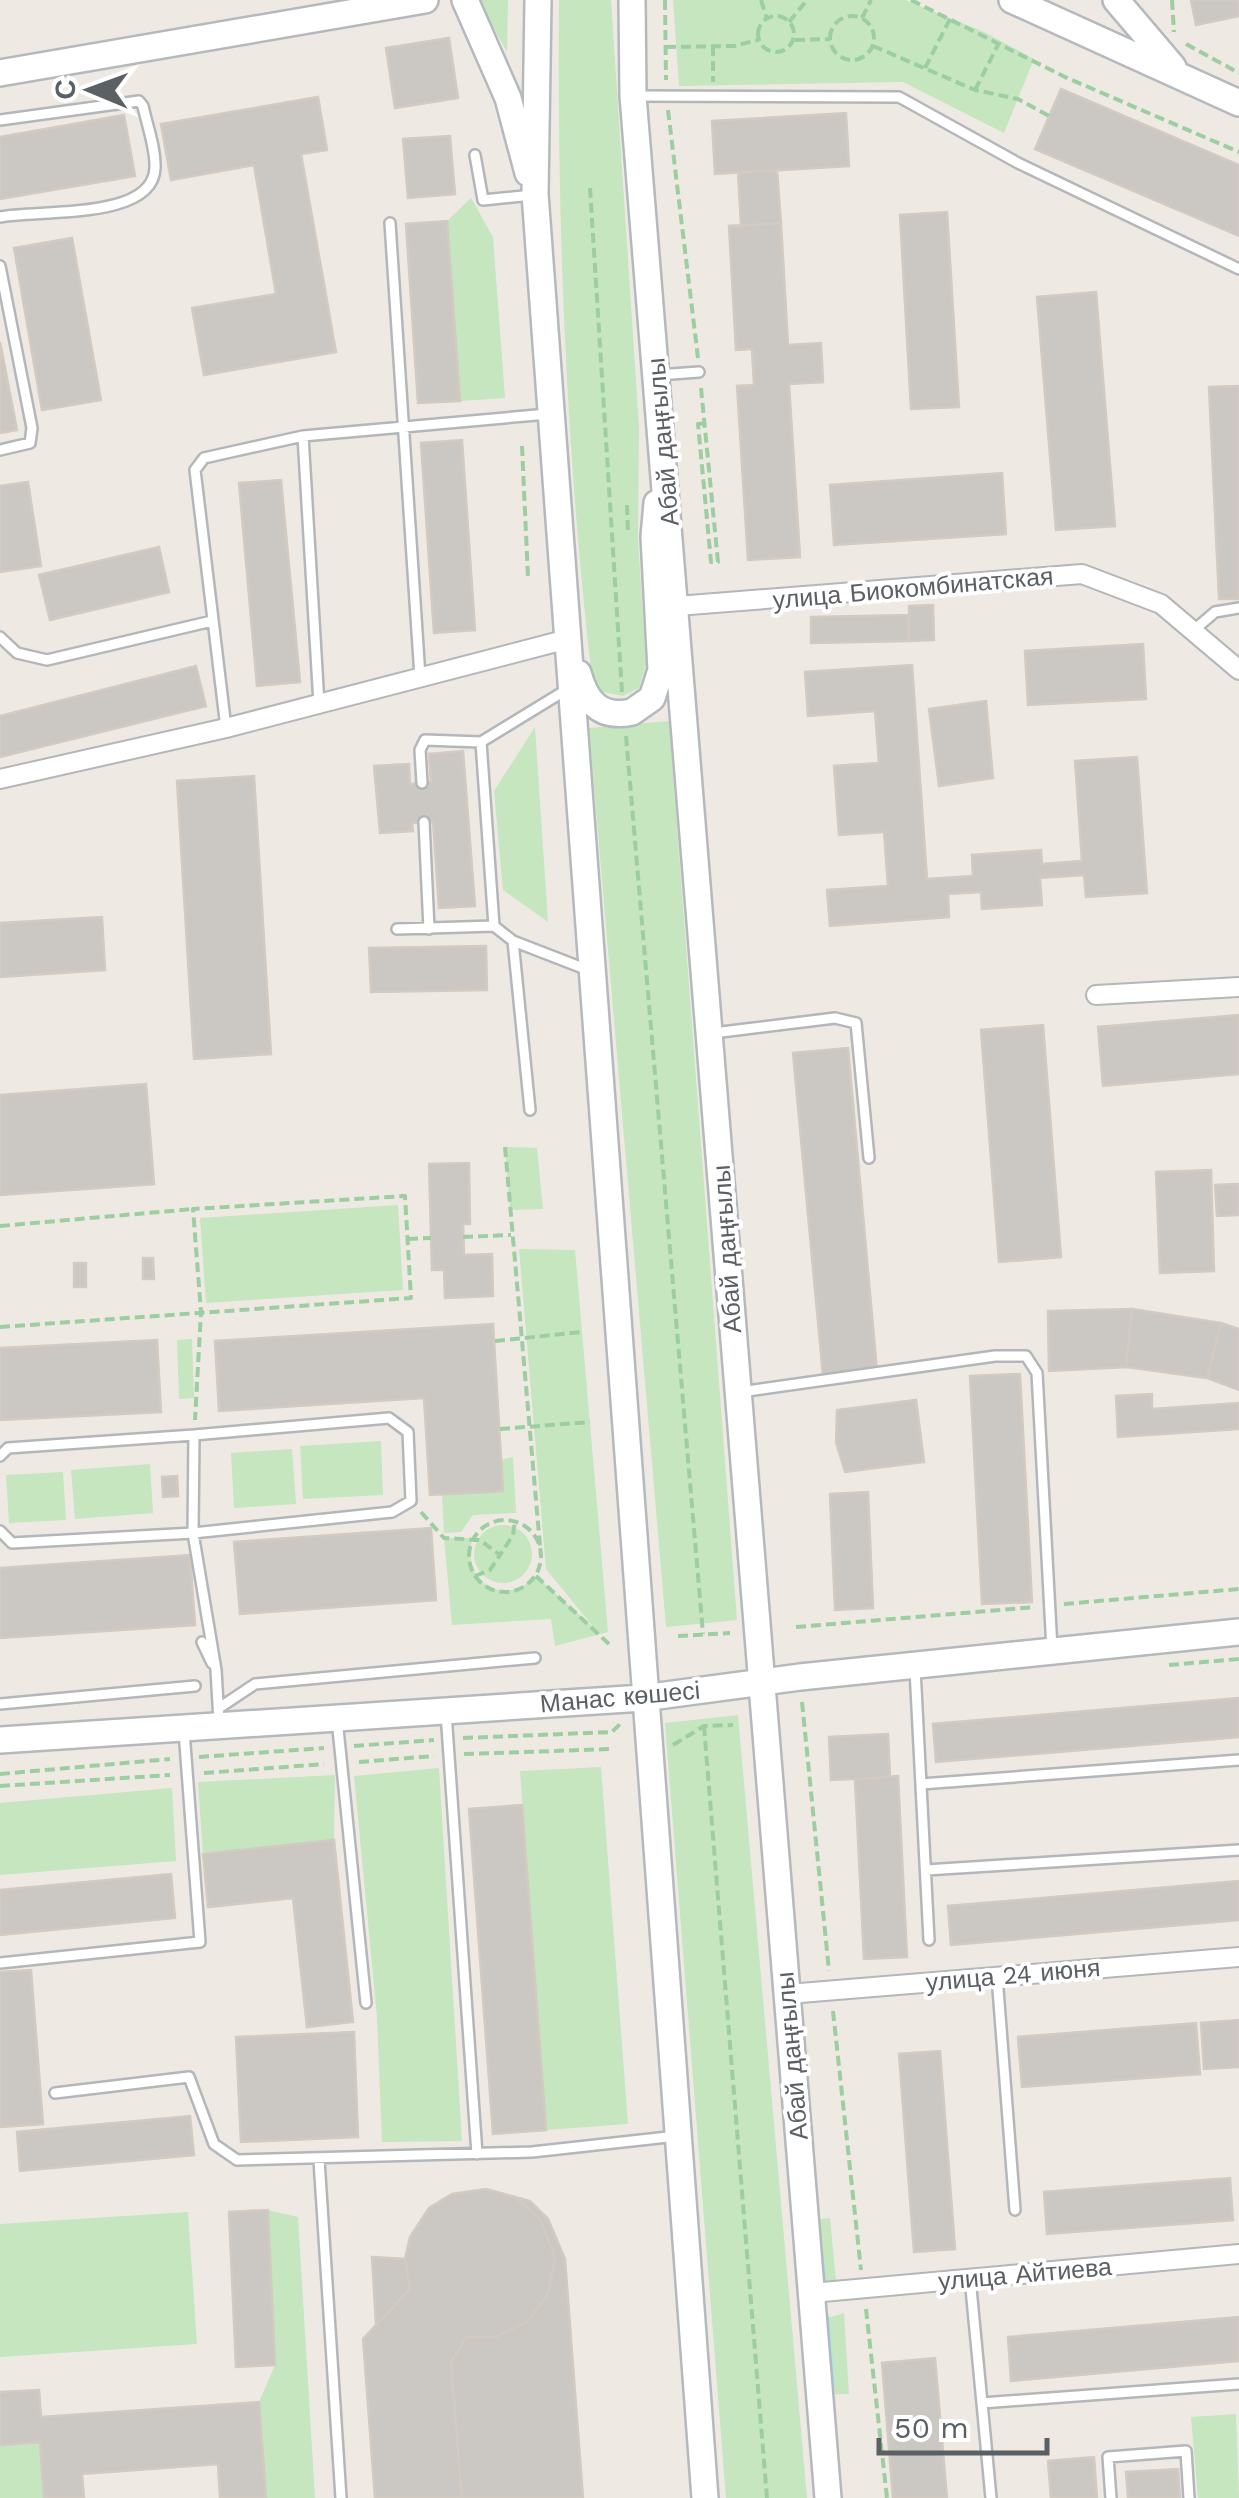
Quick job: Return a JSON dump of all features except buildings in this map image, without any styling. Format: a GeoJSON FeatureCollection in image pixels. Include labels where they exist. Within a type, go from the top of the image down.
{"type":"FeatureCollection","features":[{"type":"Feature","properties":{"kind":"main road"},"geometry":{"type":"LineString","coordinates":[[0,73],[425,0]]}},
{"type":"Feature","properties":{"kind":"main road"},"geometry":{"type":"LineString","coordinates":[[465,0],[508,98],[536,194]]}},
{"type":"Feature","properties":{"kind":"main road"},"geometry":{"type":"LineString","coordinates":[[538,0],[536,194],[550,414],[705,2498]]}},
{"type":"Feature","properties":{"kind":"main road","name":"Абай даңғылы"},"geometry":{"type":"LineString","coordinates":[[632,0],[633,96],[678,606],[828,2498]]}},
{"type":"Feature","properties":{"kind":"main road"},"geometry":{"type":"LineString","coordinates":[[1012,0],[1239,103]]}},
{"type":"Feature","properties":{"kind":"main road"},"geometry":{"type":"LineString","coordinates":[[1116,0],[1180,74]]}},
{"type":"Feature","properties":{"kind":"main road"},"geometry":{"type":"LineString","coordinates":[[568,639],[588,701],[600,711],[624,714],[642,708],[652,698],[661,670],[654,537],[664,438]]}},
{"type":"Feature","properties":{"kind":"main road","name":"Манас көшесі"},"geometry":{"type":"LineString","coordinates":[[0,1740],[184,1728],[219,1716],[337,1716],[643,1698],[1239,1632]]}},
{"type":"Feature","properties":{"kind":"street","name":"улица Биокомбинатская"},"geometry":{"type":"LineString","coordinates":[[678,606],[1082,574],[1161,604],[1239,670]]}},
{"type":"Feature","properties":{"kind":"street"},"geometry":{"type":"LineString","coordinates":[[0,779],[226,728],[568,639]]}},
{"type":"Feature","properties":{"kind":"street"},"geometry":{"type":"LineString","coordinates":[[1096,995],[1239,986]]}},
{"type":"Feature","properties":{"kind":"street","name":"улица 24 июня"},"geometry":{"type":"LineString","coordinates":[[788,1994],[1239,1957]]}},
{"type":"Feature","properties":{"kind":"street","name":"улица Айтиева"},"geometry":{"type":"LineString","coordinates":[[812,2293],[1239,2254]]}},
{"type":"Feature","properties":{"kind":"lane"},"geometry":{"type":"LineString","coordinates":[[1138,0],[1138,28]]}},
{"type":"Feature","properties":{"kind":"lane"},"geometry":{"type":"LineString","coordinates":[[633,96],[899,97],[1018,163],[1239,269]]}},
{"type":"Feature","properties":{"kind":"lane"},"geometry":{"type":"LineString","coordinates":[[0,120],[138,101],[143,106],[156,171],[146,190],[128,204],[0,217]]}},
{"type":"Feature","properties":{"kind":"lane"},"geometry":{"type":"LineString","coordinates":[[475,155],[483,200],[536,194]]}},
{"type":"Feature","properties":{"kind":"lane"},"geometry":{"type":"LineString","coordinates":[[390,223],[420,677]]}},
{"type":"Feature","properties":{"kind":"lane"},"geometry":{"type":"LineString","coordinates":[[0,266],[32,428],[30,443],[0,450]]}},
{"type":"Feature","properties":{"kind":"lane"},"geometry":{"type":"LineString","coordinates":[[658,375],[699,372]]}},
{"type":"Feature","properties":{"kind":"lane"},"geometry":{"type":"LineString","coordinates":[[226,728],[195,470],[204,458],[304,436],[404,424],[550,414]]}},
{"type":"Feature","properties":{"kind":"lane"},"geometry":{"type":"LineString","coordinates":[[304,436],[319,704]]}},
{"type":"Feature","properties":{"kind":"lane"},"geometry":{"type":"LineString","coordinates":[[1191,632],[1215,612],[1239,608]]}},
{"type":"Feature","properties":{"kind":"lane"},"geometry":{"type":"LineString","coordinates":[[0,637],[17,653],[47,660],[212,621]]}},
{"type":"Feature","properties":{"kind":"lane"},"geometry":{"type":"LineString","coordinates":[[422,783],[420,750],[425,740],[481,742],[572,686]]}},
{"type":"Feature","properties":{"kind":"lane"},"geometry":{"type":"LineString","coordinates":[[481,742],[494,926]]}},
{"type":"Feature","properties":{"kind":"lane"},"geometry":{"type":"LineString","coordinates":[[424,822],[430,928]]}},
{"type":"Feature","properties":{"kind":"lane"},"geometry":{"type":"LineString","coordinates":[[397,929],[494,926],[513,941],[590,970]]}},
{"type":"Feature","properties":{"kind":"lane"},"geometry":{"type":"LineString","coordinates":[[513,941],[530,1110]]}},
{"type":"Feature","properties":{"kind":"lane"},"geometry":{"type":"LineString","coordinates":[[710,1034],[835,1018],[856,1023],[869,1158]]}},
{"type":"Feature","properties":{"kind":"lane"},"geometry":{"type":"LineString","coordinates":[[738,1392],[995,1356],[1026,1356],[1037,1373],[1052,1652]]}},
{"type":"Feature","properties":{"kind":"lane"},"geometry":{"type":"LineString","coordinates":[[0,1456],[8,1448],[389,1418],[408,1432],[411,1500],[392,1512],[192,1533],[12,1543],[0,1531]]}},
{"type":"Feature","properties":{"kind":"lane"},"geometry":{"type":"LineString","coordinates":[[194,1435],[192,1533],[216,1670],[219,1716]]}},
{"type":"Feature","properties":{"kind":"lane"},"geometry":{"type":"LineString","coordinates":[[202,1642],[216,1670]]}},
{"type":"Feature","properties":{"kind":"lane"},"geometry":{"type":"LineString","coordinates":[[219,1716],[255,1684],[534,1658]]}},
{"type":"Feature","properties":{"kind":"lane"},"geometry":{"type":"LineString","coordinates":[[914,1666],[929,1940]]}},
{"type":"Feature","properties":{"kind":"lane"},"geometry":{"type":"LineString","coordinates":[[0,1704],[195,1686]]}},
{"type":"Feature","properties":{"kind":"lane"},"geometry":{"type":"LineString","coordinates":[[445,1708],[477,2154]]}},
{"type":"Feature","properties":{"kind":"lane"},"geometry":{"type":"LineString","coordinates":[[337,1716],[366,2004]]}},
{"type":"Feature","properties":{"kind":"lane"},"geometry":{"type":"LineString","coordinates":[[0,1963],[200,1942],[184,1728]]}},
{"type":"Feature","properties":{"kind":"lane"},"geometry":{"type":"LineString","coordinates":[[921,1784],[1239,1760]]}},
{"type":"Feature","properties":{"kind":"lane"},"geometry":{"type":"LineString","coordinates":[[926,1870],[1239,1850]]}},
{"type":"Feature","properties":{"kind":"lane"},"geometry":{"type":"LineString","coordinates":[[997,1976],[1016,2210]]}},
{"type":"Feature","properties":{"kind":"lane"},"geometry":{"type":"LineString","coordinates":[[54,2093],[189,2078],[214,2144],[237,2160],[477,2154],[680,2135]]}},
{"type":"Feature","properties":{"kind":"lane"},"geometry":{"type":"LineString","coordinates":[[319,2160],[341,2498]]}},
{"type":"Feature","properties":{"kind":"lane"},"geometry":{"type":"LineString","coordinates":[[970,2278],[991,2498]]}},
{"type":"Feature","properties":{"kind":"lane"},"geometry":{"type":"LineString","coordinates":[[982,2402],[1239,2384]]}},
{"type":"Feature","properties":{"kind":"lane"},"geometry":{"type":"LineString","coordinates":[[1111,2498],[1108,2457],[1186,2451],[1189,2498]]}},
{"type":"Feature","properties":{"kind":"path"},"geometry":{"type":"LineString","coordinates":[[665,0],[666,99],[706,423],[718,562],[711,562],[698,424],[706,423]]}},
{"type":"Feature","properties":{"kind":"path"},"geometry":{"type":"LineString","coordinates":[[761,0],[767,19]]}},
{"type":"Feature","properties":{"kind":"path"},"geometry":{"type":"LineString","coordinates":[[789,22],[806,0]]}},
{"type":"Feature","properties":{"kind":"path"},"geometry":{"type":"LineString","coordinates":[[862,18],[871,0]]}},
{"type":"Feature","properties":{"kind":"path"},"geometry":{"type":"LineString","coordinates":[[911,0],[998,44],[1239,152]]}},
{"type":"Feature","properties":{"kind":"path"},"geometry":{"type":"LineString","coordinates":[[1172,0],[1174,38],[1239,73]]}},
{"type":"Feature","properties":{"kind":"path"},"geometry":{"type":"LineString","coordinates":[[758,40],[759,28],[767,19],[779,16],[789,22],[793,40]]}},
{"type":"Feature","properties":{"kind":"path"},"geometry":{"type":"LineString","coordinates":[[850,16],[862,18],[874,31],[873,46],[864,57],[850,60],[837,54],[830,39],[836,22],[850,16]]}},
{"type":"Feature","properties":{"kind":"path"},"geometry":{"type":"LineString","coordinates":[[925,68],[950,20]]}},
{"type":"Feature","properties":{"kind":"path"},"geometry":{"type":"LineString","coordinates":[[666,47],[758,40],[776,53],[793,40],[830,39]]}},
{"type":"Feature","properties":{"kind":"path"},"geometry":{"type":"LineString","coordinates":[[975,90],[998,44]]}},
{"type":"Feature","properties":{"kind":"path"},"geometry":{"type":"LineString","coordinates":[[713,46],[713,99]]}},
{"type":"Feature","properties":{"kind":"path"},"geometry":{"type":"LineString","coordinates":[[873,46],[975,90],[1018,100],[1050,116]]}},
{"type":"Feature","properties":{"kind":"path"},"geometry":{"type":"LineString","coordinates":[[590,188],[624,714],[704,1634]]}},
{"type":"Feature","properties":{"kind":"path"},"geometry":{"type":"LineString","coordinates":[[522,446],[528,577]]}},
{"type":"Feature","properties":{"kind":"path"},"geometry":{"type":"LineString","coordinates":[[506,1146],[542,1557],[536,1576],[527,1585],[504,1592],[492,1590],[475,1576],[469,1562],[473,1538],[491,1522],[515,1520],[535,1534],[542,1557]]}},
{"type":"Feature","properties":{"kind":"path"},"geometry":{"type":"LineString","coordinates":[[0,1226],[405,1196],[411,1298],[0,1328]]}},
{"type":"Feature","properties":{"kind":"path"},"geometry":{"type":"LineString","coordinates":[[193,1209],[200,1312],[194,1435]]}},
{"type":"Feature","properties":{"kind":"path"},"geometry":{"type":"LineString","coordinates":[[463,1237],[511,1235]]}},
{"type":"Feature","properties":{"kind":"path"},"geometry":{"type":"LineString","coordinates":[[408,1240],[431,1238]]}},
{"type":"Feature","properties":{"kind":"path"},"geometry":{"type":"LineString","coordinates":[[494,1342],[582,1332]]}},
{"type":"Feature","properties":{"kind":"path"},"geometry":{"type":"LineString","coordinates":[[500,1429],[590,1422]]}},
{"type":"Feature","properties":{"kind":"path"},"geometry":{"type":"LineString","coordinates":[[411,1500],[444,1538],[473,1538],[500,1555]]}},
{"type":"Feature","properties":{"kind":"path"},"geometry":{"type":"LineString","coordinates":[[475,1576],[490,1570],[513,1535],[515,1520]]}},
{"type":"Feature","properties":{"kind":"path"},"geometry":{"type":"LineString","coordinates":[[536,1576],[609,1644]]}},
{"type":"Feature","properties":{"kind":"path"},"geometry":{"type":"LineString","coordinates":[[796,1627],[1239,1589]]}},
{"type":"Feature","properties":{"kind":"path"},"geometry":{"type":"LineString","coordinates":[[678,1636],[730,1633]]}},
{"type":"Feature","properties":{"kind":"path"},"geometry":{"type":"LineString","coordinates":[[802,1696],[887,2498]]}},
{"type":"Feature","properties":{"kind":"path"},"geometry":{"type":"LineString","coordinates":[[670,1746],[704,1726],[733,1725]]}},
{"type":"Feature","properties":{"kind":"path"},"geometry":{"type":"LineString","coordinates":[[704,1726],[766,2498]]}},
{"type":"Feature","properties":{"kind":"path"},"geometry":{"type":"LineString","coordinates":[[0,1774],[448,1739],[612,1732]]}},
{"type":"Feature","properties":{"kind":"path"},"geometry":{"type":"LineString","coordinates":[[0,1786],[449,1755],[612,1749]]}},
{"type":"Feature","properties":{"kind":"green space"},"geometry":{"type":"Polygon","coordinates":[[[478,0],[508,0],[507,52],[478,0]]]}},
{"type":"Feature","properties":{"kind":"green space"},"geometry":{"type":"Polygon","coordinates":[[[559,0],[611,0],[639,427],[638,540],[646,665],[639,688],[623,696],[602,692],[592,679],[583,594],[565,340],[559,0]]]}},
{"type":"Feature","properties":{"kind":"green space"},"geometry":{"type":"Polygon","coordinates":[[[673,0],[905,0],[984,32],[1034,59],[1004,133],[903,82],[679,86],[673,0]]]}},
{"type":"Feature","properties":{"kind":"green space"},"geometry":{"type":"Polygon","coordinates":[[[471,198],[493,237],[505,398],[460,401],[447,221],[471,198]]]}},
{"type":"Feature","properties":{"kind":"green space"},"geometry":{"type":"Polygon","coordinates":[[[669,721],[737,1620],[666,1627],[589,728],[669,721]]]}},
{"type":"Feature","properties":{"kind":"green space"},"geometry":{"type":"Polygon","coordinates":[[[535,727],[548,922],[503,890],[494,791],[535,727]]]}},
{"type":"Feature","properties":{"kind":"green space"},"geometry":{"type":"Polygon","coordinates":[[[505,1147],[537,1148],[543,1209],[510,1210],[505,1147]]]}},
{"type":"Feature","properties":{"kind":"green space"},"geometry":{"type":"Polygon","coordinates":[[[398,1205],[403,1290],[206,1303],[200,1218],[398,1205]]]}},
{"type":"Feature","properties":{"kind":"green space"},"geometry":{"type":"Polygon","coordinates":[[[519,1249],[575,1250],[608,1632],[555,1646],[551,1619],[452,1625],[444,1538],[473,1538],[472,1567],[487,1585],[511,1590],[536,1576],[595,1629],[546,1569],[519,1249]]]}},
{"type":"Feature","properties":{"kind":"green space"},"geometry":{"type":"Polygon","coordinates":[[[192,1339],[194,1398],[179,1399],[177,1340],[192,1339]]]}},
{"type":"Feature","properties":{"kind":"green space"},"geometry":{"type":"Polygon","coordinates":[[[381,1441],[383,1495],[303,1499],[300,1446],[381,1441]]]}},
{"type":"Feature","properties":{"kind":"green space"},"geometry":{"type":"Polygon","coordinates":[[[292,1449],[296,1504],[234,1508],[231,1453],[292,1449]]]}},
{"type":"Feature","properties":{"kind":"green space"},"geometry":{"type":"Polygon","coordinates":[[[513,1457],[516,1513],[473,1515],[461,1532],[444,1533],[442,1495],[503,1491],[501,1460],[513,1457]]]}},
{"type":"Feature","properties":{"kind":"green space"},"geometry":{"type":"Polygon","coordinates":[[[150,1464],[153,1513],[75,1519],[71,1470],[150,1464]]]}},
{"type":"Feature","properties":{"kind":"green space"},"geometry":{"type":"Polygon","coordinates":[[[63,1472],[66,1520],[9,1523],[6,1475],[63,1472]]]}},
{"type":"Feature","properties":{"kind":"green space"},"geometry":{"type":"Polygon","coordinates":[[[503,1525],[523,1534],[532,1554],[523,1574],[503,1583],[483,1574],[474,1554],[483,1534],[503,1525]]]}},
{"type":"Feature","properties":{"kind":"green space"},"geometry":{"type":"Polygon","coordinates":[[[738,1715],[807,2498],[726,2498],[665,1723],[738,1715]]]}},
{"type":"Feature","properties":{"kind":"green space"},"geometry":{"type":"Polygon","coordinates":[[[601,1767],[628,2124],[546,2130],[520,1771],[601,1767]]]}},
{"type":"Feature","properties":{"kind":"green space"},"geometry":{"type":"Polygon","coordinates":[[[439,1768],[462,2141],[382,2142],[377,2017],[354,1776],[439,1768]]]}},
{"type":"Feature","properties":{"kind":"green space"},"geometry":{"type":"Polygon","coordinates":[[[335,1775],[334,1840],[203,1854],[198,1782],[335,1775]]]}},
{"type":"Feature","properties":{"kind":"green space"},"geometry":{"type":"Polygon","coordinates":[[[172,1788],[176,1861],[0,1875],[0,1803],[172,1788]]]}},
{"type":"Feature","properties":{"kind":"green space"},"geometry":{"type":"Polygon","coordinates":[[[268,2210],[298,2217],[315,2498],[266,2498],[259,2402],[275,2365],[268,2210]]]}},
{"type":"Feature","properties":{"kind":"green space"},"geometry":{"type":"Polygon","coordinates":[[[188,2212],[197,2344],[0,2357],[0,2224],[188,2212]]]}},
{"type":"Feature","properties":{"kind":"green space"},"geometry":{"type":"Polygon","coordinates":[[[830,2218],[837,2291],[812,2293],[805,2221],[830,2218]]]}},
{"type":"Feature","properties":{"kind":"green space"},"geometry":{"type":"Polygon","coordinates":[[[844,2313],[849,2394],[820,2395],[821,2320],[844,2313]]]}},
{"type":"Feature","properties":{"kind":"green space"},"geometry":{"type":"Polygon","coordinates":[[[1236,2414],[1239,2498],[1198,2498],[1191,2417],[1236,2414]]]}},
{"type":"Feature","properties":{"kind":"green space"},"geometry":{"type":"Polygon","coordinates":[[[40,2442],[44,2498],[0,2498],[0,2445],[40,2442]]]}},
{"type":"Feature","properties":{"kind":"waterway"},"geometry":{"type":"LineString","coordinates":[[821,2258],[824,2287]]}},
{"type":"Feature","properties":{"kind":"waterway"},"geometry":{"type":"LineString","coordinates":[[826,2316],[832,2385]]}}]}
